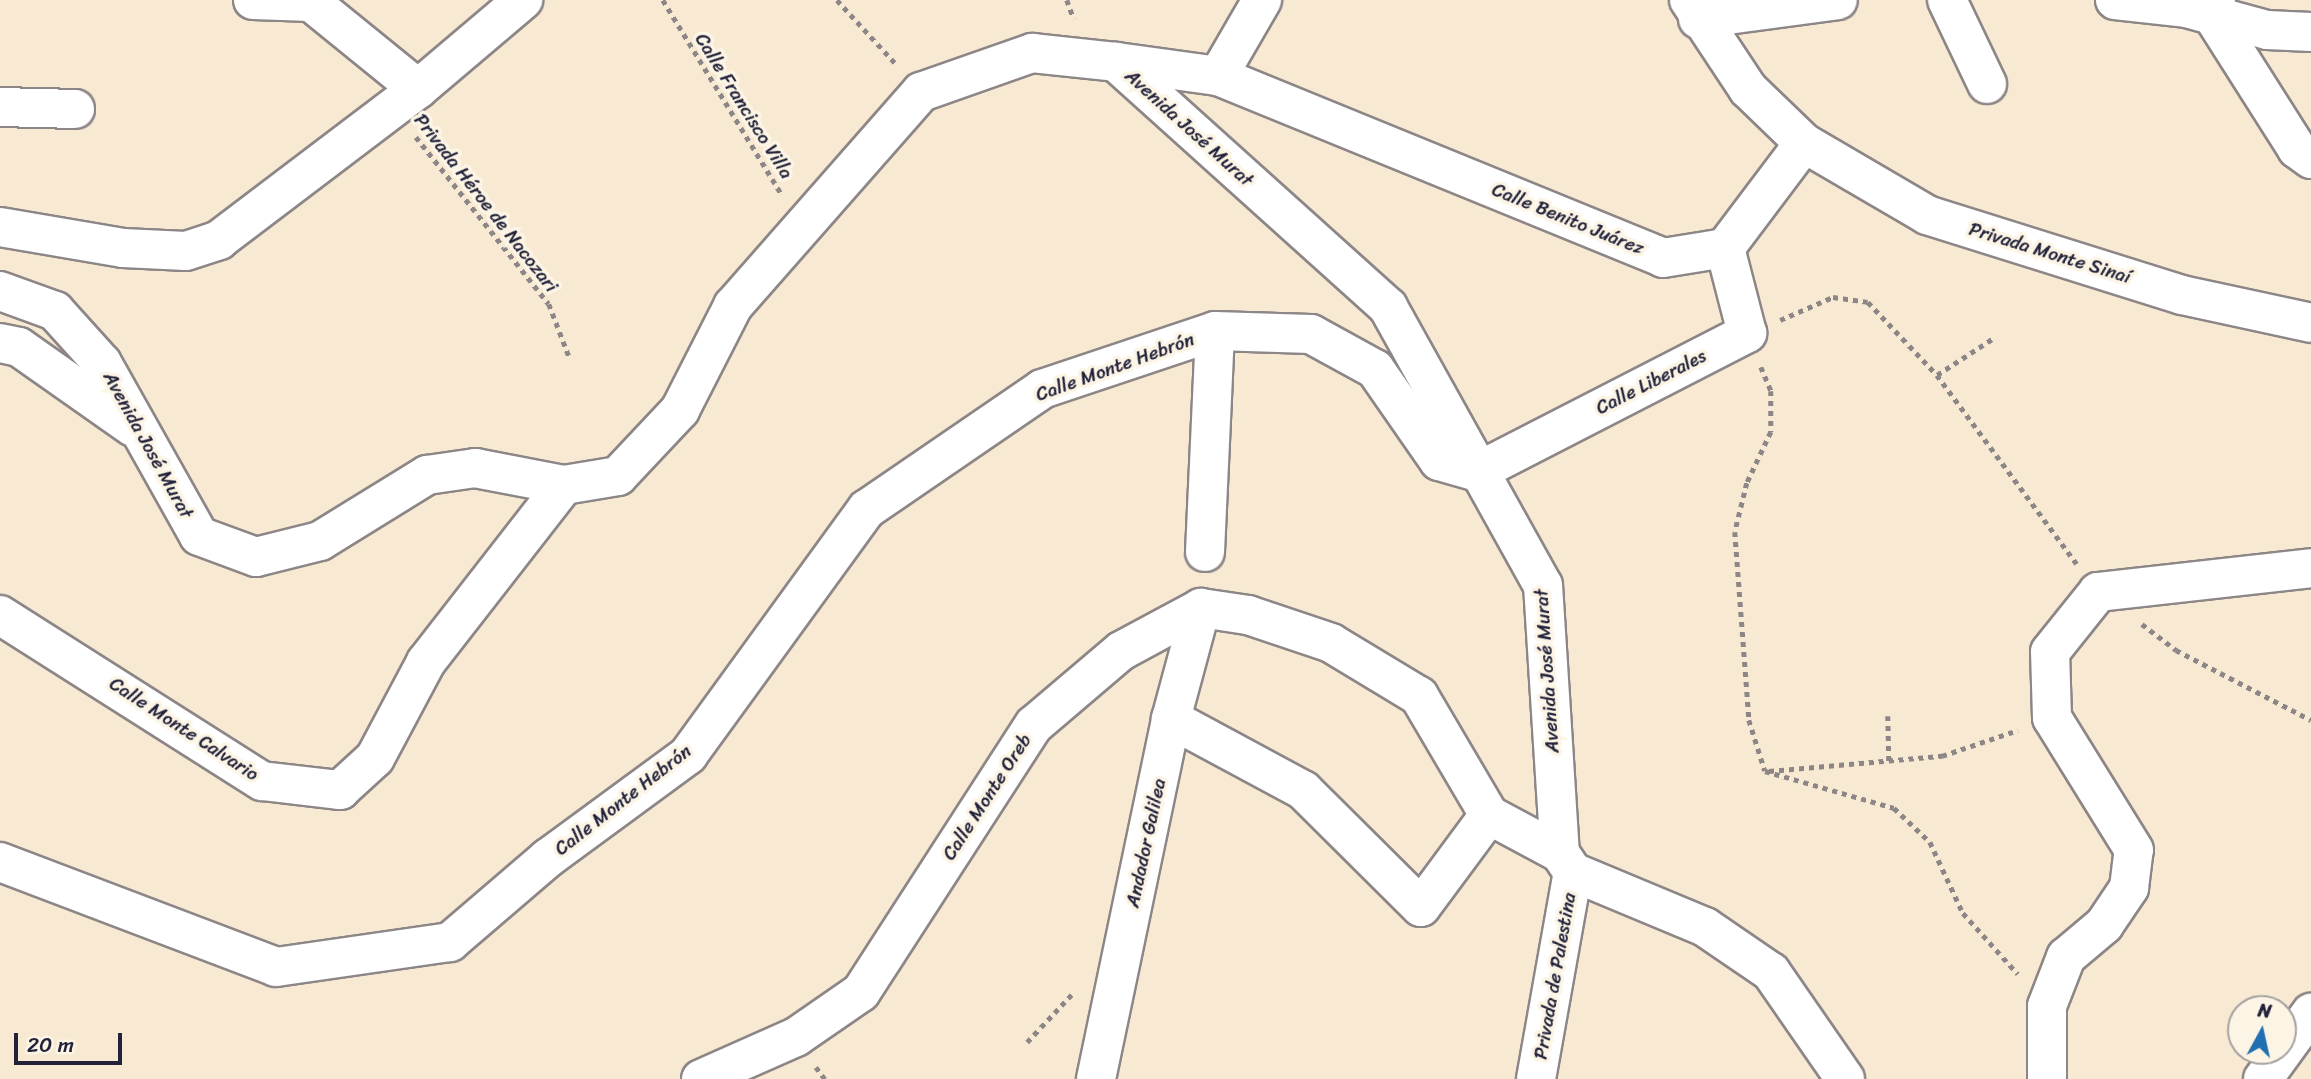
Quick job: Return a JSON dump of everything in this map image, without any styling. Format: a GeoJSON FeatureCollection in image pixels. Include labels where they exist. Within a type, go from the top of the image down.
{"type":"FeatureCollection","features":[{"type":"Feature","properties":{"kind":"street"},"geometry":{"type":"LineString","coordinates":[[253,0],[312,2],[405,98]]}},
{"type":"Feature","properties":{"kind":"street"},"geometry":{"type":"LineString","coordinates":[[0,227],[186,251],[219,240],[405,98],[523,0]]}},
{"type":"Feature","properties":{"kind":"street"},"geometry":{"type":"LineString","coordinates":[[1219,76],[1262,0]]}},
{"type":"Feature","properties":{"kind":"street"},"geometry":{"type":"LineString","coordinates":[[1693,10],[1838,0]]}},
{"type":"Feature","properties":{"kind":"street"},"geometry":{"type":"LineString","coordinates":[[1947,0],[1987,84]]}},
{"type":"Feature","properties":{"kind":"street"},"geometry":{"type":"LineString","coordinates":[[2115,0],[2200,7],[2311,32]]}},
{"type":"Feature","properties":{"kind":"street"},"geometry":{"type":"LineString","coordinates":[[2200,7],[2297,149],[2311,159]]}},
{"type":"Feature","properties":{"kind":"street"},"geometry":{"type":"LineString","coordinates":[[1693,10],[1748,89],[1804,143],[1726,248],[1747,333]]}},
{"type":"Feature","properties":{"kind":"street","name":"Avenida José Murat"},"geometry":{"type":"LineString","coordinates":[[0,291],[55,312],[102,363],[137,430],[199,536],[256,557],[320,541],[427,475],[475,468],[564,485],[618,476],[680,410],[733,306],[921,92],[1032,53],[1116,62],[1388,307],[1477,472],[1543,585],[1566,862]]}},
{"type":"Feature","properties":{"kind":"street","name":"Calle Benito Juárez"},"geometry":{"type":"LineString","coordinates":[[1116,62],[1219,76],[1663,258],[1726,248]]}},
{"type":"Feature","properties":{"kind":"street"},"geometry":{"type":"LineString","coordinates":[[0,107],[75,109]]}},
{"type":"Feature","properties":{"kind":"street","name":"Privada Monte Sinaí"},"geometry":{"type":"LineString","coordinates":[[1804,143],[1927,215],[2182,295],[2311,323]]}},
{"type":"Feature","properties":{"kind":"street"},"geometry":{"type":"LineString","coordinates":[[1205,552],[1215,331],[1311,334],[1375,369],[1439,461],[1477,472]]}},
{"type":"Feature","properties":{"kind":"street","name":"Calle Monte Hebrón"},"geometry":{"type":"LineString","coordinates":[[0,862],[276,967],[450,942],[548,858],[688,755],[867,509],[1042,389],[1215,331]]}},
{"type":"Feature","properties":{"kind":"street","name":"Calle Liberales"},"geometry":{"type":"LineString","coordinates":[[1477,472],[1747,333]]}},
{"type":"Feature","properties":{"kind":"street"},"geometry":{"type":"LineString","coordinates":[[0,343],[19,347],[137,430]]}},
{"type":"Feature","properties":{"kind":"street","name":"Calle Monte Calvario"},"geometry":{"type":"LineString","coordinates":[[0,615],[262,781],[340,790],[375,758],[426,662],[564,485]]}},
{"type":"Feature","properties":{"kind":"street"},"geometry":{"type":"LineString","coordinates":[[2047,1079],[2047,1006],[2066,957],[2104,925],[2129,888],[2134,850],[2052,718],[2050,652],[2098,592],[2311,568]]}},
{"type":"Feature","properties":{"kind":"street"},"geometry":{"type":"LineString","coordinates":[[1200,608],[1248,615],[1331,643],[1419,696],[1489,815],[1566,862],[1704,927],[1771,972],[1845,1079]]}},
{"type":"Feature","properties":{"kind":"street","name":"Andador Galilea"},"geometry":{"type":"LineString","coordinates":[[1096,1079],[1171,719],[1200,608]]}},
{"type":"Feature","properties":{"kind":"street","name":"Calle Monte Oreb"},"geometry":{"type":"LineString","coordinates":[[701,1079],[796,1037],[860,992],[1034,725],[1121,651],[1200,608]]}},
{"type":"Feature","properties":{"kind":"street"},"geometry":{"type":"LineString","coordinates":[[1171,719],[1303,790],[1421,907],[1489,815]]}},
{"type":"Feature","properties":{"kind":"street","name":"Privada de Palestina"},"geometry":{"type":"LineString","coordinates":[[1536,1079],[1566,862]]}},
{"type":"Feature","properties":{"kind":"street"},"geometry":{"type":"LineString","coordinates":[[2263,1079],[2311,1013]]}},
{"type":"Feature","properties":{"kind":"path","name":"Calle Francisco Villa"},"geometry":{"type":"LineString","coordinates":[[663,0],[802,226]]}},
{"type":"Feature","properties":{"kind":"path"},"geometry":{"type":"LineString","coordinates":[[837,0],[921,92]]}},
{"type":"Feature","properties":{"kind":"path","name":"Privada Héroe de Nacozari"},"geometry":{"type":"LineString","coordinates":[[405,98],[549,304],[570,359]]}},
{"type":"Feature","properties":{"kind":"path"},"geometry":{"type":"LineString","coordinates":[[1765,771],[1749,720],[1735,532],[1747,483],[1771,432],[1771,391],[1747,333],[1833,297],[1868,302],[1937,375],[2098,592],[2176,650],[2311,720]]}},
{"type":"Feature","properties":{"kind":"path"},"geometry":{"type":"LineString","coordinates":[[1937,375],[1992,339]]}},
{"type":"Feature","properties":{"kind":"path"},"geometry":{"type":"LineString","coordinates":[[1888,716],[1889,761]]}},
{"type":"Feature","properties":{"kind":"path"},"geometry":{"type":"LineString","coordinates":[[1765,771],[1942,756],[2052,718]]}},
{"type":"Feature","properties":{"kind":"path"},"geometry":{"type":"LineString","coordinates":[[1765,771],[1894,808],[1930,842],[1963,913],[2047,1006]]}}]}
